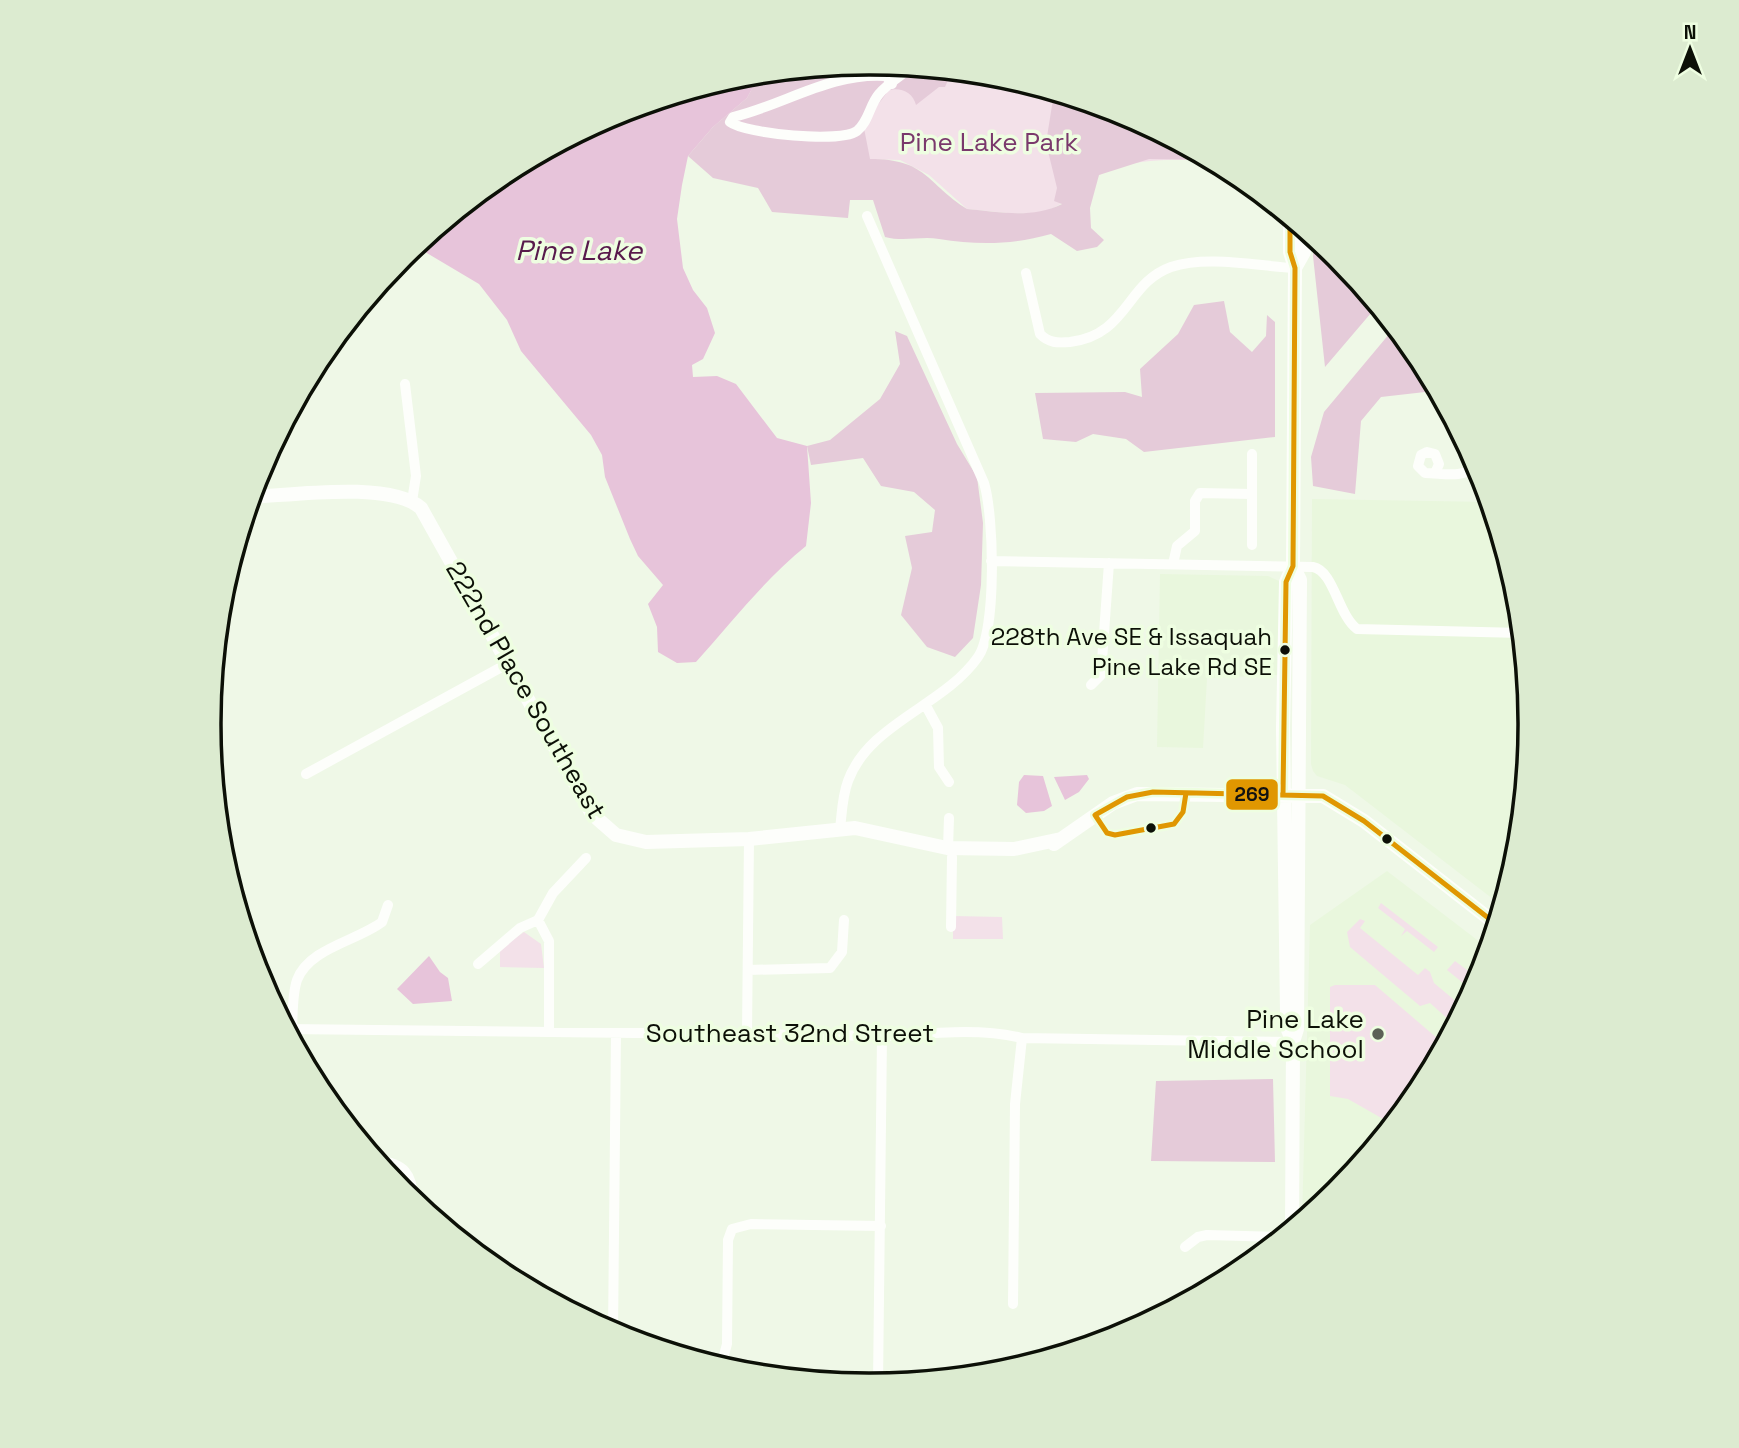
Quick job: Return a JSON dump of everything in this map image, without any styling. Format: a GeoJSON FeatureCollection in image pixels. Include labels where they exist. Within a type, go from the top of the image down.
{"type":"FeatureCollection","features":[{"type":"Feature","properties":{"kind":"main road"},"geometry":{"type":"LineString","coordinates":[[1290,230],[1290,252],[1295,268],[1293,566],[1286,582],[1290,794],[1287,1012],[1288,1030],[1293,1042],[1292,1216]]}},
{"type":"Feature","properties":{"kind":"main road"},"geometry":{"type":"LineString","coordinates":[[1295,268],[1304,252],[1304,243]]}},
{"type":"Feature","properties":{"kind":"main road"},"geometry":{"type":"LineString","coordinates":[[262,497],[369,492],[393,494],[412,500]]}},
{"type":"Feature","properties":{"kind":"main road","name":"222nd Place Southeast"},"geometry":{"type":"LineString","coordinates":[[412,500],[428,518],[507,664],[599,822],[607,829],[628,839],[664,843],[749,839],[840,829]]}},
{"type":"Feature","properties":{"kind":"main road"},"geometry":{"type":"LineString","coordinates":[[840,829],[912,852],[1034,855],[1113,803],[1137,794],[1322,796],[1346,807],[1488,918]]}},
{"type":"Feature","properties":{"kind":"street"},"geometry":{"type":"LineString","coordinates":[[892,84],[886,76],[870,75],[828,84],[804,90],[767,109],[733,117],[730,122],[740,127],[787,134],[843,136],[855,133],[865,123],[878,95],[892,84],[901,76]]}},
{"type":"Feature","properties":{"kind":"street"},"geometry":{"type":"LineString","coordinates":[[840,829],[848,780],[863,755],[969,668],[981,654],[987,632],[992,561],[991,515],[984,482],[867,216]]}},
{"type":"Feature","properties":{"kind":"street"},"geometry":{"type":"LineString","coordinates":[[1026,273],[1040,334],[1046,340],[1063,343],[1096,337],[1151,279],[1178,265],[1198,262],[1295,268]]}},
{"type":"Feature","properties":{"kind":"street"},"geometry":{"type":"LineString","coordinates":[[405,384],[416,476],[412,500]]}},
{"type":"Feature","properties":{"kind":"street"},"geometry":{"type":"LineString","coordinates":[[1252,454],[1252,545]]}},
{"type":"Feature","properties":{"kind":"street"},"geometry":{"type":"LineString","coordinates":[[1436,471],[1454,475],[1466,470]]}},
{"type":"Feature","properties":{"kind":"street"},"geometry":{"type":"LineString","coordinates":[[1173,564],[1177,546],[1195,531],[1195,501],[1200,493],[1252,494]]}},
{"type":"Feature","properties":{"kind":"street"},"geometry":{"type":"LineString","coordinates":[[992,561],[1313,567],[1323,571],[1347,619],[1362,630],[1512,633]]}},
{"type":"Feature","properties":{"kind":"street"},"geometry":{"type":"LineString","coordinates":[[1091,685],[1101,675],[1109,563]]}},
{"type":"Feature","properties":{"kind":"street"},"geometry":{"type":"LineString","coordinates":[[306,774],[507,664]]}},
{"type":"Feature","properties":{"kind":"street"},"geometry":{"type":"LineString","coordinates":[[925,704],[938,728],[939,767],[949,782]]}},
{"type":"Feature","properties":{"kind":"street"},"geometry":{"type":"LineString","coordinates":[[949,818],[951,927]]}},
{"type":"Feature","properties":{"kind":"street"},"geometry":{"type":"LineString","coordinates":[[747,1033],[749,839]]}},
{"type":"Feature","properties":{"kind":"street"},"geometry":{"type":"LineString","coordinates":[[478,964],[520,928],[538,920],[553,893],[586,858]]}},
{"type":"Feature","properties":{"kind":"street"},"geometry":{"type":"LineString","coordinates":[[291,1016],[295,990],[302,972],[324,953],[382,922],[388,905]]}},
{"type":"Feature","properties":{"kind":"street"},"geometry":{"type":"LineString","coordinates":[[538,920],[549,942],[549,1032]]}},
{"type":"Feature","properties":{"kind":"street"},"geometry":{"type":"LineString","coordinates":[[748,970],[830,968],[842,953],[844,920]]}},
{"type":"Feature","properties":{"kind":"street","name":"Southeast 32nd Street"},"geometry":{"type":"LineString","coordinates":[[298,1029],[883,1036],[917,1032],[1003,1034],[1023,1038],[1293,1042]]}},
{"type":"Feature","properties":{"kind":"street"},"geometry":{"type":"LineString","coordinates":[[613,1319],[616,1033]]}},
{"type":"Feature","properties":{"kind":"street"},"geometry":{"type":"LineString","coordinates":[[878,1373],[883,1036]]}},
{"type":"Feature","properties":{"kind":"street"},"geometry":{"type":"LineString","coordinates":[[1013,1304],[1014,1130],[1023,1038]]}},
{"type":"Feature","properties":{"kind":"street"},"geometry":{"type":"LineString","coordinates":[[393,1163],[404,1169],[412,1178],[412,1184]]}},
{"type":"Feature","properties":{"kind":"street"},"geometry":{"type":"LineString","coordinates":[[724,1356],[727,1344],[729,1232],[737,1226],[881,1226]]}},
{"type":"Feature","properties":{"kind":"street"},"geometry":{"type":"LineString","coordinates":[[1185,1247],[1191,1241],[1207,1235],[1267,1237]]}},
{"type":"Feature","properties":{"kind":"shaded area"},"geometry":{"type":"Polygon","coordinates":[[[870,75],[948,80],[945,87],[939,87],[916,105],[906,92],[888,90],[863,123],[870,159],[889,160],[915,168],[967,209],[1027,213],[1051,209],[1062,204],[1054,201],[1057,188],[1046,143],[1053,102],[1118,125],[1190,160],[1149,159],[1099,175],[1090,208],[1091,228],[1104,240],[1097,247],[1077,251],[1051,234],[995,243],[932,238],[899,239],[885,237],[873,200],[850,200],[848,218],[772,212],[758,188],[713,178],[688,156],[713,127],[747,98],[753,86],[827,77],[870,75]]]}},
{"type":"Feature","properties":{"kind":"shaded area"},"geometry":{"type":"Polygon","coordinates":[[[1314,251],[1371,313],[1325,367],[1314,251]]]}},
{"type":"Feature","properties":{"kind":"shaded area"},"geometry":{"type":"Polygon","coordinates":[[[1224,301],[1230,332],[1252,352],[1266,336],[1267,315],[1275,322],[1275,437],[1144,452],[1126,439],[1093,434],[1076,442],[1043,439],[1035,393],[1125,392],[1142,397],[1140,369],[1178,334],[1194,305],[1224,301]]]}},
{"type":"Feature","properties":{"kind":"shaded area"},"geometry":{"type":"Polygon","coordinates":[[[895,331],[907,336],[957,444],[977,477],[983,523],[981,585],[973,638],[955,657],[927,647],[901,615],[912,568],[905,536],[932,532],[935,510],[914,492],[881,486],[863,458],[811,465],[807,446],[830,440],[880,399],[900,364],[895,331]]]}},
{"type":"Feature","properties":{"kind":"shaded area"},"geometry":{"type":"Polygon","coordinates":[[[1388,335],[1426,392],[1381,397],[1361,421],[1355,494],[1313,486],[1311,457],[1324,412],[1388,335]]]}},
{"type":"Feature","properties":{"kind":"shaded area"},"geometry":{"type":"Polygon","coordinates":[[[1312,499],[1479,502],[1506,597],[1517,682],[1517,766],[1513,809],[1494,900],[1345,785],[1317,776],[1311,764],[1312,499]]]}},
{"type":"Feature","properties":{"kind":"shaded area"},"geometry":{"type":"Polygon","coordinates":[[[1160,574],[1268,576],[1279,581],[1279,675],[1207,678],[1203,748],[1157,747],[1160,574]]]}},
{"type":"Feature","properties":{"kind":"shaded area","name":"Pine Lake Middle School"},"geometry":{"type":"Polygon","coordinates":[[[1387,871],[1480,942],[1451,1011],[1409,1084],[1357,1152],[1302,1207],[1310,925],[1387,871]]]}},
{"type":"Feature","properties":{"kind":"shaded area"},"geometry":{"type":"Polygon","coordinates":[[[1273,1079],[1275,1162],[1151,1161],[1156,1081],[1273,1079]]]}},
{"type":"Feature","properties":{"kind":"green space","name":"Pine Lake Park"},"geometry":{"type":"Polygon","coordinates":[[[870,75],[954,81],[1037,97],[1078,110],[1118,125],[1190,160],[1140,162],[1112,169],[1099,175],[1058,206],[1041,212],[1005,213],[967,209],[929,175],[900,160],[870,159],[713,127],[747,98],[753,86],[827,77],[870,75]]]}},
{"type":"Feature","properties":{"kind":"green space"},"geometry":{"type":"Polygon","coordinates":[[[1381,903],[1438,947],[1434,952],[1407,931],[1401,936],[1405,929],[1378,908],[1381,903]]]}},
{"type":"Feature","properties":{"kind":"green space"},"geometry":{"type":"Polygon","coordinates":[[[953,916],[1002,917],[1003,939],[953,939],[953,916]]]}},
{"type":"Feature","properties":{"kind":"green space"},"geometry":{"type":"Polygon","coordinates":[[[1360,919],[1365,921],[1360,928],[1418,975],[1425,968],[1430,972],[1434,983],[1456,1001],[1447,1018],[1430,1003],[1420,1006],[1350,947],[1347,932],[1360,919]]]}},
{"type":"Feature","properties":{"kind":"green space"},"geometry":{"type":"Polygon","coordinates":[[[524,932],[541,944],[544,968],[500,967],[500,949],[524,932]]]}},
{"type":"Feature","properties":{"kind":"green space"},"geometry":{"type":"Polygon","coordinates":[[[1455,961],[1469,972],[1464,983],[1447,970],[1455,961]]]}},
{"type":"Feature","properties":{"kind":"green space"},"geometry":{"type":"Polygon","coordinates":[[[1375,985],[1437,1038],[1384,1119],[1348,1099],[1330,1096],[1330,987],[1375,985]]]}},
{"type":"Feature","properties":{"kind":"water","name":"Pine Lake"},"geometry":{"type":"Polygon","coordinates":[[[753,86],[747,98],[713,127],[688,156],[677,219],[683,268],[693,290],[707,308],[715,333],[703,359],[692,365],[693,377],[717,376],[736,384],[777,438],[807,446],[811,503],[806,546],[762,587],[696,662],[677,663],[658,652],[657,627],[648,604],[663,585],[638,556],[630,539],[605,477],[602,455],[591,435],[521,351],[507,320],[479,284],[425,252],[475,209],[545,162],[621,125],[702,97],[753,86]]]}},
{"type":"Feature","properties":{"kind":"water"},"geometry":{"type":"Polygon","coordinates":[[[1024,775],[1043,776],[1052,806],[1044,811],[1026,813],[1017,805],[1019,782],[1024,775]]]}},
{"type":"Feature","properties":{"kind":"water"},"geometry":{"type":"Polygon","coordinates":[[[1087,775],[1089,779],[1079,792],[1065,800],[1054,777],[1087,775]]]}},
{"type":"Feature","properties":{"kind":"water"},"geometry":{"type":"Polygon","coordinates":[[[429,956],[440,972],[448,978],[452,1001],[413,1004],[397,989],[429,956]]]}},
{"type":"Feature","properties":{"kind":"transit line","name":"269"},"geometry":{"type":"LineString","coordinates":[[1283,794],[1286,582],[1293,566],[1295,268],[1290,252],[1290,230]]}},
{"type":"Feature","properties":{"kind":"transit line","name":"269"},"geometry":{"type":"LineString","coordinates":[[1186,793],[1183,812],[1174,824],[1115,835],[1107,833],[1095,815],[1127,797],[1153,792],[1323,796],[1364,821],[1488,918]]}},
{"type":"Feature","properties":{"kind":"place","name":"228th Ave SE & Issaquah Pine Lake Rd SE"},"geometry":{"type":"Point","coordinates":[1285,650]}},
{"type":"Feature","properties":{"kind":"place","name":"Pine Lake Middle School"},"geometry":{"type":"Point","coordinates":[1378,1034]}}]}
